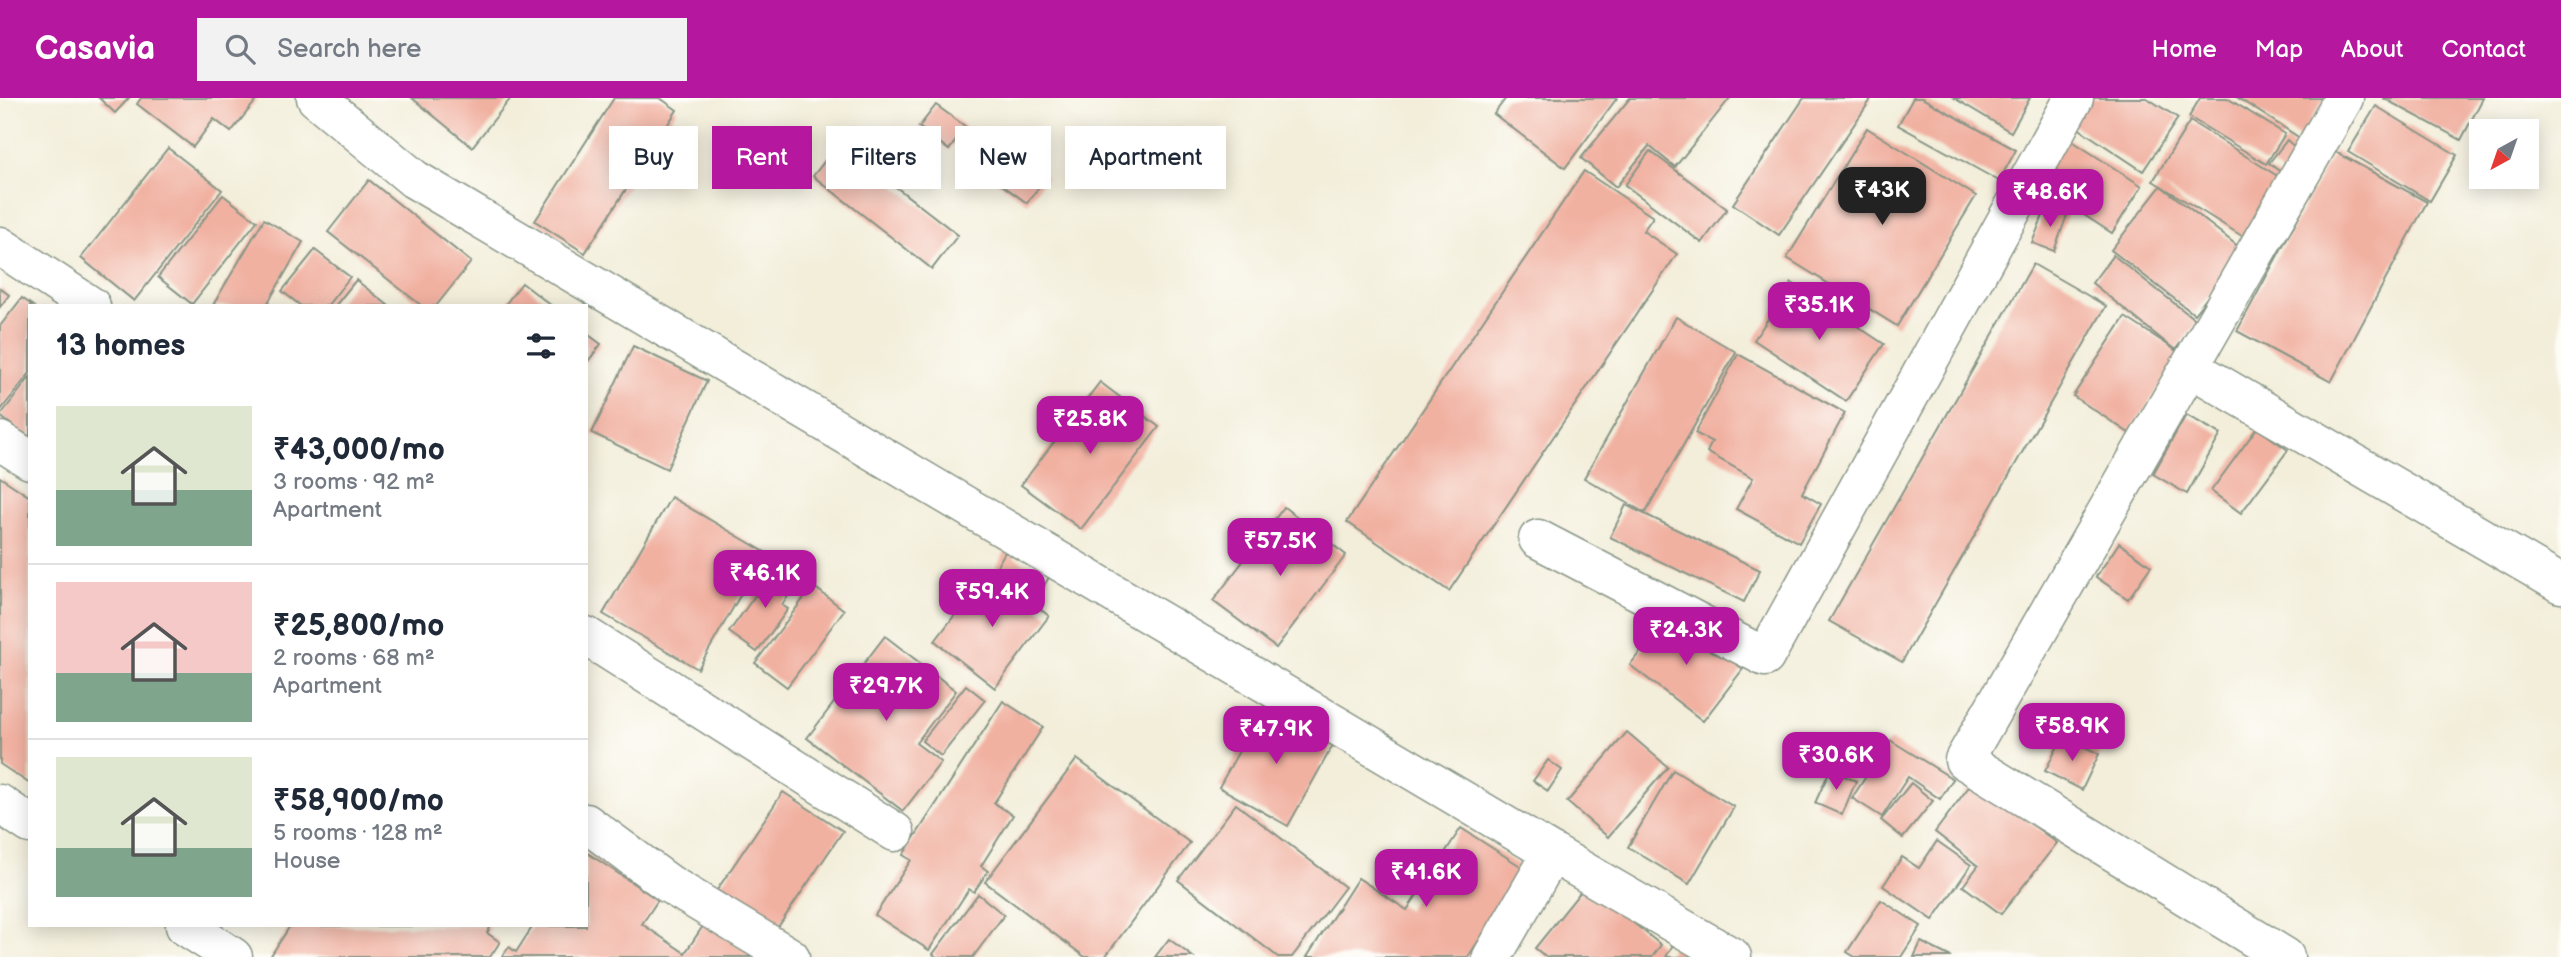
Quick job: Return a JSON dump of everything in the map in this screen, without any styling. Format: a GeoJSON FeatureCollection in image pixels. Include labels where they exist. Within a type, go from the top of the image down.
{"type":"FeatureCollection","features":[{"type":"Feature","properties":{"kind":"street"},"geometry":{"type":"LineString","coordinates":[[1538,539],[1765,657],[2074,98]]}},
{"type":"Feature","properties":{"kind":"street"},"geometry":{"type":"LineString","coordinates":[[2285,957],[1964,760],[2344,98]]}},
{"type":"Feature","properties":{"kind":"street"},"geometry":{"type":"LineString","coordinates":[[324,100],[414,179],[1732,957]]}},
{"type":"Feature","properties":{"kind":"street"},"geometry":{"type":"LineString","coordinates":[[0,246],[88,304]]}},
{"type":"Feature","properties":{"kind":"street"},"geometry":{"type":"LineString","coordinates":[[2190,368],[2561,584]]}},
{"type":"Feature","properties":{"kind":"street"},"geometry":{"type":"LineString","coordinates":[[0,441],[28,459]]}},
{"type":"Feature","properties":{"kind":"street"},"geometry":{"type":"LineString","coordinates":[[588,637],[895,832]]}},
{"type":"Feature","properties":{"kind":"street"},"geometry":{"type":"LineString","coordinates":[[0,804],[28,823]]}},
{"type":"Feature","properties":{"kind":"street"},"geometry":{"type":"LineString","coordinates":[[588,824],[669,884],[790,957]]}},
{"type":"Feature","properties":{"kind":"street"},"geometry":{"type":"LineString","coordinates":[[1492,957],[1552,853]]}},
{"type":"Feature","properties":{"kind":"street"},"geometry":{"type":"LineString","coordinates":[[187,927],[233,957]]}},
{"type":"Feature","properties":{"kind":"building"},"geometry":{"type":"Polygon","coordinates":[[[99,98],[129,98],[115,113],[99,98]]]}},
{"type":"Feature","properties":{"kind":"building"},"geometry":{"type":"Polygon","coordinates":[[[141,98],[258,98],[231,132],[214,119],[193,147],[137,104],[141,98]]]}},
{"type":"Feature","properties":{"kind":"building"},"geometry":{"type":"Polygon","coordinates":[[[412,98],[511,98],[472,147],[412,98]]]}},
{"type":"Feature","properties":{"kind":"building"},"geometry":{"type":"Polygon","coordinates":[[[614,98],[660,98],[677,110],[667,126],[609,126],[609,189],[626,189],[585,253],[535,221],[614,98]]]}},
{"type":"Feature","properties":{"kind":"building"},"geometry":{"type":"Polygon","coordinates":[[[1506,98],[1617,98],[1565,168],[1494,114],[1506,98]]]}},
{"type":"Feature","properties":{"kind":"building"},"geometry":{"type":"Polygon","coordinates":[[[1630,98],[1730,98],[1675,167],[1649,146],[1616,187],[1581,158],[1630,98]]]}},
{"type":"Feature","properties":{"kind":"building"},"geometry":{"type":"Polygon","coordinates":[[[1804,98],[1872,98],[1779,235],[1733,204],[1804,98]]]}},
{"type":"Feature","properties":{"kind":"building"},"geometry":{"type":"Polygon","coordinates":[[[1913,98],[1922,98],[2016,150],[1999,181],[1898,125],[1913,98]]]}},
{"type":"Feature","properties":{"kind":"building"},"geometry":{"type":"Polygon","coordinates":[[[1954,98],[2030,98],[2011,132],[1954,98]]]}},
{"type":"Feature","properties":{"kind":"building"},"geometry":{"type":"Polygon","coordinates":[[[2080,98],[2147,98],[2178,118],[2143,171],[2066,120],[2080,98]]]}},
{"type":"Feature","properties":{"kind":"building"},"geometry":{"type":"Polygon","coordinates":[[[2200,98],[2227,98],[2285,134],[2266,164],[2189,117],[2200,98]]]}},
{"type":"Feature","properties":{"kind":"building"},"geometry":{"type":"Polygon","coordinates":[[[2238,98],[2325,98],[2300,138],[2238,98]]]}},
{"type":"Feature","properties":{"kind":"building"},"geometry":{"type":"Polygon","coordinates":[[[2383,98],[2483,98],[2472,119],[2469,119],[2461,140],[2383,98]]]}},
{"type":"Feature","properties":{"kind":"building"},"geometry":{"type":"Polygon","coordinates":[[[936,105],[965,126],[955,126],[955,142],[949,150],[941,144],[941,126],[920,126],[936,105]]]}},
{"type":"Feature","properties":{"kind":"building"},"geometry":{"type":"Polygon","coordinates":[[[2376,106],[2457,155],[2430,201],[2348,152],[2376,106]]]}},
{"type":"Feature","properties":{"kind":"building"},"geometry":{"type":"Polygon","coordinates":[[[2190,121],[2279,177],[2242,236],[2153,181],[2190,121]]]}},
{"type":"Feature","properties":{"kind":"building"},"geometry":{"type":"Polygon","coordinates":[[[1867,128],[1976,196],[1897,326],[1787,258],[1867,128]]]}},
{"type":"Feature","properties":{"kind":"building"},"geometry":{"type":"Polygon","coordinates":[[[2066,137],[2142,186],[2112,233],[2036,184],[2066,137]]]}},
{"type":"Feature","properties":{"kind":"building"},"geometry":{"type":"Polygon","coordinates":[[[2287,140],[2300,152],[2283,174],[2269,163],[2287,140]]]}},
{"type":"Feature","properties":{"kind":"building"},"geometry":{"type":"Polygon","coordinates":[[[168,148],[222,190],[134,301],[81,258],[168,148]]]}},
{"type":"Feature","properties":{"kind":"building"},"geometry":{"type":"Polygon","coordinates":[[[1650,151],[1727,209],[1702,243],[1625,185],[1650,151]]]}},
{"type":"Feature","properties":{"kind":"building"},"geometry":{"type":"Polygon","coordinates":[[[2334,151],[2427,202],[2331,382],[2237,331],[2334,151]]]}},
{"type":"Feature","properties":{"kind":"building"},"geometry":{"type":"Polygon","coordinates":[[[826,160],[826,186],[813,176],[826,160]]]}},
{"type":"Feature","properties":{"kind":"building"},"geometry":{"type":"Polygon","coordinates":[[[1584,171],[1653,217],[1643,231],[1677,254],[1449,591],[1347,522],[1584,171]]]}},
{"type":"Feature","properties":{"kind":"building"},"geometry":{"type":"Polygon","coordinates":[[[369,180],[471,262],[438,304],[419,304],[328,232],[369,180]]]}},
{"type":"Feature","properties":{"kind":"building"},"geometry":{"type":"Polygon","coordinates":[[[2161,186],[2244,251],[2194,314],[2111,250],[2161,186]]]}},
{"type":"Feature","properties":{"kind":"building"},"geometry":{"type":"Polygon","coordinates":[[[830,189],[898,189],[958,235],[932,269],[830,189]]]}},
{"type":"Feature","properties":{"kind":"building"},"geometry":{"type":"Polygon","coordinates":[[[1008,189],[1037,189],[1027,203],[1008,189]]]}},
{"type":"Feature","properties":{"kind":"building"},"geometry":{"type":"Polygon","coordinates":[[[223,195],[257,221],[192,304],[158,277],[223,195]]]}},
{"type":"Feature","properties":{"kind":"building"},"geometry":{"type":"Polygon","coordinates":[[[2046,208],[2067,215],[2054,251],[2032,243],[2046,208]]]}},
{"type":"Feature","properties":{"kind":"building"},"geometry":{"type":"Polygon","coordinates":[[[264,219],[303,242],[267,304],[214,304],[264,219]]]}},
{"type":"Feature","properties":{"kind":"building"},"geometry":{"type":"Polygon","coordinates":[[[315,250],[350,277],[329,304],[298,304],[282,291],[315,250]]]}},
{"type":"Feature","properties":{"kind":"building"},"geometry":{"type":"Polygon","coordinates":[[[2113,255],[2198,322],[2175,350],[2092,283],[2113,255]]]}},
{"type":"Feature","properties":{"kind":"building"},"geometry":{"type":"Polygon","coordinates":[[[2033,264],[2106,306],[1902,662],[1829,621],[2033,264]]]}},
{"type":"Feature","properties":{"kind":"building"},"geometry":{"type":"Polygon","coordinates":[[[356,280],[386,304],[337,304],[356,280]]]}},
{"type":"Feature","properties":{"kind":"building"},"geometry":{"type":"Polygon","coordinates":[[[522,283],[549,304],[506,304],[522,283]]]}},
{"type":"Feature","properties":{"kind":"building"},"geometry":{"type":"Polygon","coordinates":[[[1792,283],[1884,344],[1846,401],[1754,340],[1792,283]]]}},
{"type":"Feature","properties":{"kind":"building"},"geometry":{"type":"Polygon","coordinates":[[[0,288],[9,295],[0,307],[0,288]]]}},
{"type":"Feature","properties":{"kind":"building"},"geometry":{"type":"Polygon","coordinates":[[[22,298],[30,304],[28,304],[28,376],[0,411],[0,326],[22,298]]]}},
{"type":"Feature","properties":{"kind":"building"},"geometry":{"type":"Polygon","coordinates":[[[1676,317],[1736,352],[1645,513],[1584,478],[1676,317]]]}},
{"type":"Feature","properties":{"kind":"building"},"geometry":{"type":"Polygon","coordinates":[[[2125,317],[2182,354],[2129,433],[2073,396],[2125,317]]]}},
{"type":"Feature","properties":{"kind":"building"},"geometry":{"type":"Polygon","coordinates":[[[588,334],[601,344],[588,361],[588,334]]]}},
{"type":"Feature","properties":{"kind":"building"},"geometry":{"type":"Polygon","coordinates":[[[633,346],[707,381],[667,469],[592,433],[633,346]]]}},
{"type":"Feature","properties":{"kind":"building"},"geometry":{"type":"Polygon","coordinates":[[[1738,354],[1845,413],[1802,493],[1821,504],[1799,543],[1736,509],[1753,478],[1707,452],[1712,442],[1695,433],[1738,354]]]}},
{"type":"Feature","properties":{"kind":"building"},"geometry":{"type":"Polygon","coordinates":[[[28,380],[28,437],[0,416],[28,380]]]}},
{"type":"Feature","properties":{"kind":"building"},"geometry":{"type":"Polygon","coordinates":[[[1100,382],[1159,427],[1081,529],[1021,485],[1100,382]]]}},
{"type":"Feature","properties":{"kind":"building"},"geometry":{"type":"Polygon","coordinates":[[[2186,415],[2221,434],[2187,494],[2153,474],[2186,415]]]}},
{"type":"Feature","properties":{"kind":"building"},"geometry":{"type":"Polygon","coordinates":[[[2257,428],[2288,450],[2241,513],[2211,491],[2257,428]]]}},
{"type":"Feature","properties":{"kind":"building"},"geometry":{"type":"Polygon","coordinates":[[[0,477],[28,496],[28,783],[0,764],[0,477]]]}},
{"type":"Feature","properties":{"kind":"building"},"geometry":{"type":"Polygon","coordinates":[[[671,497],[765,552],[698,669],[603,614],[671,497]]]}},
{"type":"Feature","properties":{"kind":"building"},"geometry":{"type":"Polygon","coordinates":[[[1626,505],[1760,570],[1744,602],[1610,537],[1626,505]]]}},
{"type":"Feature","properties":{"kind":"building"},"geometry":{"type":"Polygon","coordinates":[[[1284,507],[1346,555],[1276,648],[1213,601],[1284,507]]]}},
{"type":"Feature","properties":{"kind":"building"},"geometry":{"type":"Polygon","coordinates":[[[2119,543],[2151,566],[2128,599],[2096,577],[2119,543]]]}},
{"type":"Feature","properties":{"kind":"building"},"geometry":{"type":"Polygon","coordinates":[[[1005,552],[1049,577],[1037,598],[993,573],[1005,552]]]}},
{"type":"Feature","properties":{"kind":"building"},"geometry":{"type":"Polygon","coordinates":[[[777,565],[799,580],[782,605],[788,609],[757,652],[729,632],[777,565]]]}},
{"type":"Feature","properties":{"kind":"building"},"geometry":{"type":"Polygon","coordinates":[[[989,570],[1049,616],[995,688],[935,641],[989,570]]]}},
{"type":"Feature","properties":{"kind":"building"},"geometry":{"type":"Polygon","coordinates":[[[813,586],[844,610],[787,687],[755,663],[813,586]]]}},
{"type":"Feature","properties":{"kind":"building"},"geometry":{"type":"Polygon","coordinates":[[[1670,613],[1743,669],[1703,721],[1630,665],[1670,613]]]}},
{"type":"Feature","properties":{"kind":"building"},"geometry":{"type":"Polygon","coordinates":[[[885,636],[956,691],[916,743],[941,762],[903,811],[807,738],[885,636]]]}},
{"type":"Feature","properties":{"kind":"building"},"geometry":{"type":"Polygon","coordinates":[[[966,685],[985,700],[941,756],[922,741],[966,685]]]}},
{"type":"Feature","properties":{"kind":"building"},"geometry":{"type":"Polygon","coordinates":[[[1003,701],[1043,727],[994,803],[1013,815],[981,866],[988,871],[974,892],[969,889],[929,950],[875,915],[911,860],[903,855],[1003,701]]]}},
{"type":"Feature","properties":{"kind":"building"},"geometry":{"type":"Polygon","coordinates":[[[1264,706],[1333,745],[1288,826],[1219,787],[1264,706]]]}},
{"type":"Feature","properties":{"kind":"building"},"geometry":{"type":"Polygon","coordinates":[[[1627,732],[1668,767],[1608,837],[1567,802],[1627,732]]]}},
{"type":"Feature","properties":{"kind":"building"},"geometry":{"type":"Polygon","coordinates":[[[2063,736],[2099,754],[2082,790],[2045,771],[2063,736]]]}},
{"type":"Feature","properties":{"kind":"building"},"geometry":{"type":"Polygon","coordinates":[[[1890,740],[1953,779],[1940,799],[1908,777],[1882,817],[1852,798],[1890,740]]]}},
{"type":"Feature","properties":{"kind":"building"},"geometry":{"type":"Polygon","coordinates":[[[1077,759],[1190,843],[1105,957],[1085,957],[985,882],[1077,759]]]}},
{"type":"Feature","properties":{"kind":"building"},"geometry":{"type":"Polygon","coordinates":[[[1548,760],[1562,770],[1548,791],[1533,781],[1548,760]]]}},
{"type":"Feature","properties":{"kind":"building"},"geometry":{"type":"Polygon","coordinates":[[[1673,770],[1734,807],[1689,884],[1628,847],[1673,770]]]}},
{"type":"Feature","properties":{"kind":"building"},"geometry":{"type":"Polygon","coordinates":[[[1830,770],[1856,781],[1842,815],[1815,803],[1830,770]]]}},
{"type":"Feature","properties":{"kind":"building"},"geometry":{"type":"Polygon","coordinates":[[[1974,780],[2057,843],[2001,914],[1963,886],[1978,866],[1935,832],[1974,780]]]}},
{"type":"Feature","properties":{"kind":"building"},"geometry":{"type":"Polygon","coordinates":[[[1911,783],[1933,801],[1903,838],[1881,820],[1911,783]]]}},
{"type":"Feature","properties":{"kind":"building"},"geometry":{"type":"Polygon","coordinates":[[[783,792],[843,831],[776,930],[717,890],[783,792]]]}},
{"type":"Feature","properties":{"kind":"building"},"geometry":{"type":"Polygon","coordinates":[[[1236,804],[1345,887],[1292,957],[1278,957],[1178,880],[1236,804]]]}},
{"type":"Feature","properties":{"kind":"building"},"geometry":{"type":"Polygon","coordinates":[[[1461,828],[1525,869],[1468,957],[1307,957],[1358,878],[1407,910],[1461,828]]]}},
{"type":"Feature","properties":{"kind":"building"},"geometry":{"type":"Polygon","coordinates":[[[1937,841],[1971,865],[1933,920],[1883,886],[1902,857],[1919,868],[1937,841]]]}},
{"type":"Feature","properties":{"kind":"building"},"geometry":{"type":"Polygon","coordinates":[[[588,853],[658,900],[642,924],[685,953],[705,923],[755,957],[502,957],[509,947],[516,952],[532,927],[588,927],[588,853]]]}},
{"type":"Feature","properties":{"kind":"building"},"geometry":{"type":"Polygon","coordinates":[[[1586,885],[1661,945],[1652,957],[1546,957],[1535,948],[1586,885]]]}},
{"type":"Feature","properties":{"kind":"building"},"geometry":{"type":"Polygon","coordinates":[[[978,894],[1004,915],[973,957],[936,957],[933,954],[978,894]]]}},
{"type":"Feature","properties":{"kind":"building"},"geometry":{"type":"Polygon","coordinates":[[[1881,900],[1921,926],[1901,957],[1855,957],[1847,952],[1881,900]]]}},
{"type":"Feature","properties":{"kind":"building"},"geometry":{"type":"Polygon","coordinates":[[[289,927],[490,927],[487,933],[500,942],[490,957],[270,957],[289,927]]]}},
{"type":"Feature","properties":{"kind":"building"},"geometry":{"type":"Polygon","coordinates":[[[1169,939],[1193,957],[1155,957],[1169,939]]]}},
{"type":"Feature","properties":{"kind":"building"},"geometry":{"type":"Polygon","coordinates":[[[1921,942],[1951,957],[1914,957],[1921,942]]]}},
{"type":"Feature","properties":{"kind":"building"},"geometry":{"type":"Polygon","coordinates":[[[1674,943],[1698,957],[1666,957],[1674,943]]]}}]}
